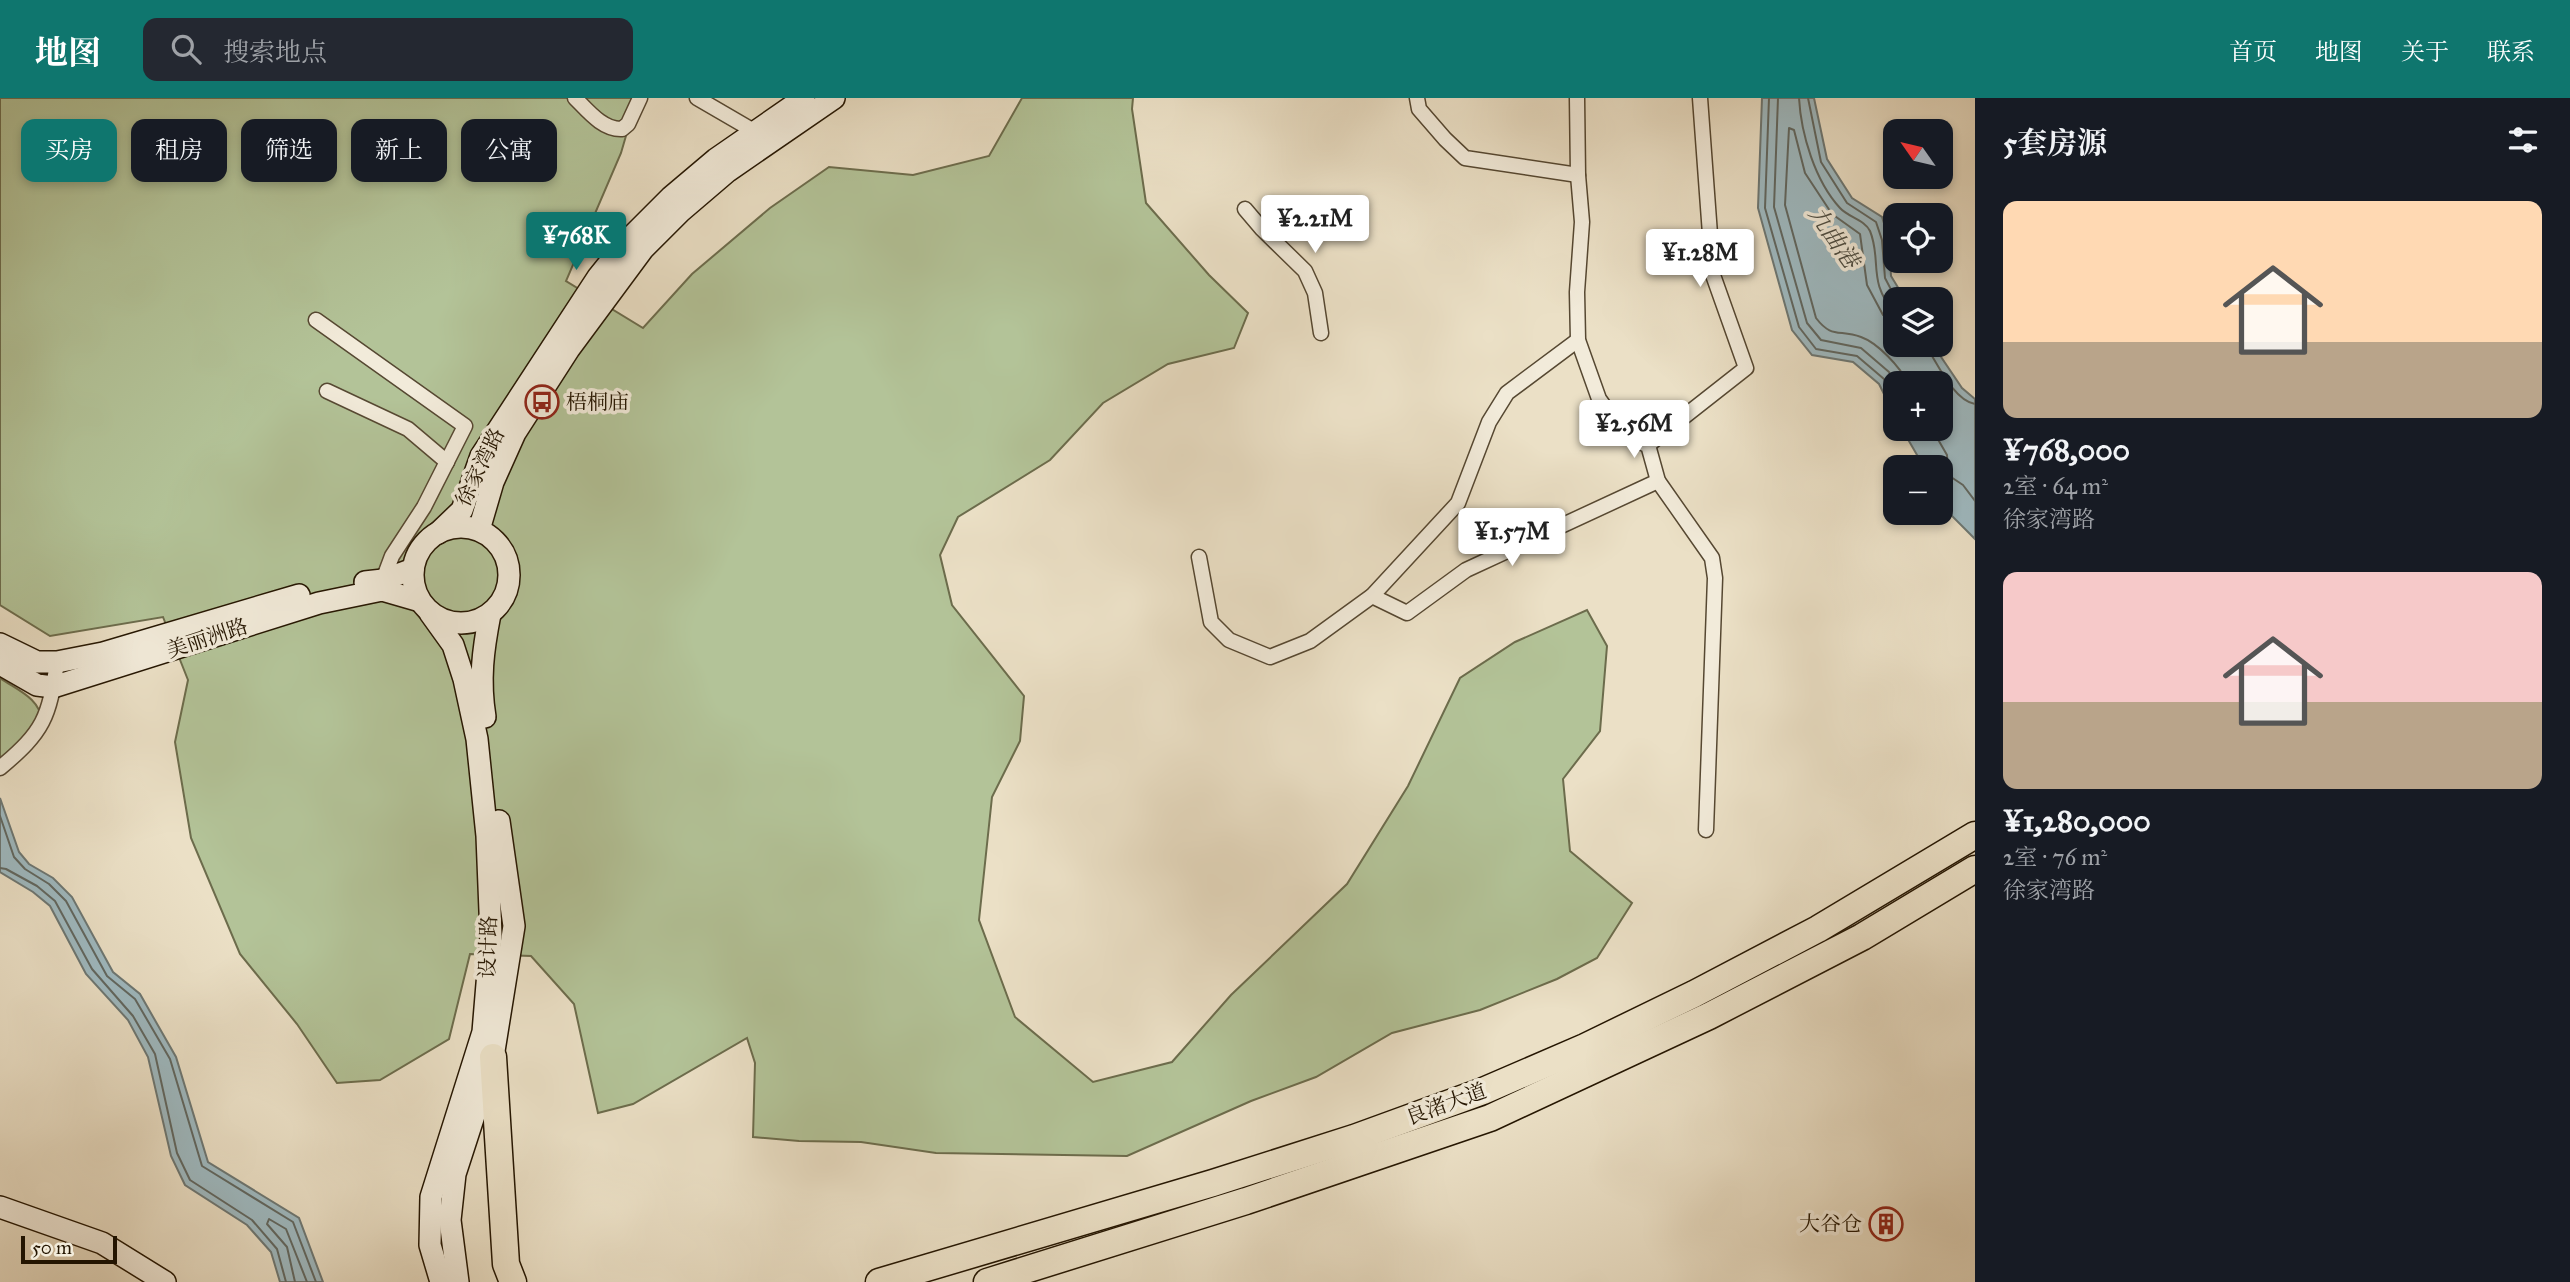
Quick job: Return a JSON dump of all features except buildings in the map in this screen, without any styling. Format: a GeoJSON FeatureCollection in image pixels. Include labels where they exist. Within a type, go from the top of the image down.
{"type":"FeatureCollection","features":[{"type":"Feature","properties":{"kind":"highway","name":"良渚大道"},"geometry":{"type":"LineString","coordinates":[[879,1282],[1213,1184],[1354,1138],[1483,1091],[1586,1047],[1694,994],[1818,929],[1975,835]]}},
{"type":"Feature","properties":{"kind":"highway","name":"良渚大道"},"geometry":{"type":"LineString","coordinates":[[987,1282],[1246,1201],[1490,1118],[1768,986],[1862,937],[1975,869]]}},
{"type":"Feature","properties":{"kind":"highway"},"geometry":{"type":"LineString","coordinates":[[493,1057],[506,1264],[513,1282]]}},
{"type":"Feature","properties":{"kind":"street"},"geometry":{"type":"LineString","coordinates":[[575,98],[594,117],[614,130],[622,130],[628,124],[640,98]]}},
{"type":"Feature","properties":{"kind":"street"},"geometry":{"type":"LineString","coordinates":[[697,98],[763,137]]}},
{"type":"Feature","properties":{"kind":"street","name":"徐家湾路"},"geometry":{"type":"LineString","coordinates":[[479,530],[493,482],[514,433],[569,349],[619,280],[643,249],[680,212],[728,171],[804,98]]}},
{"type":"Feature","properties":{"kind":"street","name":"徐家湾路"},"geometry":{"type":"LineString","coordinates":[[438,533],[462,510],[481,456],[598,277],[627,241],[671,197],[716,159],[834,98]]}},
{"type":"Feature","properties":{"kind":"street"},"geometry":{"type":"LineString","coordinates":[[1417,98],[1419,109],[1465,158],[1578,175]]}},
{"type":"Feature","properties":{"kind":"street"},"geometry":{"type":"LineString","coordinates":[[1577,98],[1578,175],[1582,222],[1577,292],[1578,340],[1599,399],[1617,424],[1635,441],[1648,445]]}},
{"type":"Feature","properties":{"kind":"street"},"geometry":{"type":"LineString","coordinates":[[1648,445],[1746,368],[1713,275],[1700,98]]}},
{"type":"Feature","properties":{"kind":"street"},"geometry":{"type":"LineString","coordinates":[[1245,209],[1306,271],[1315,293],[1321,333]]}},
{"type":"Feature","properties":{"kind":"street"},"geometry":{"type":"LineString","coordinates":[[316,320],[465,426],[424,507],[392,556],[383,580]]}},
{"type":"Feature","properties":{"kind":"street"},"geometry":{"type":"LineString","coordinates":[[1199,557],[1211,622],[1229,640],[1270,657],[1310,641],[1372,597],[1458,503],[1489,422],[1507,393],[1578,340]]}},
{"type":"Feature","properties":{"kind":"street"},"geometry":{"type":"LineString","coordinates":[[327,391],[408,429],[447,462]]}},
{"type":"Feature","properties":{"kind":"street"},"geometry":{"type":"LineString","coordinates":[[1648,445],[1658,481],[1712,558],[1715,578],[1706,830]]}},
{"type":"Feature","properties":{"kind":"street"},"geometry":{"type":"LineString","coordinates":[[1372,597],[1407,612],[1466,570],[1658,481]]}},
{"type":"Feature","properties":{"kind":"street"},"geometry":{"type":"LineString","coordinates":[[451,528],[479,530],[496,543],[508,561],[510,576],[507,590],[501,604],[476,622],[460,624],[444,621],[425,607],[414,586],[413,569],[418,555],[426,542],[438,533],[451,528]]}},
{"type":"Feature","properties":{"kind":"street","name":"美丽洲路"},"geometry":{"type":"LineString","coordinates":[[0,645],[37,662],[57,662],[103,653],[326,588],[383,580],[413,569]]}},
{"type":"Feature","properties":{"kind":"street","name":"美丽洲路"},"geometry":{"type":"LineString","coordinates":[[53,687],[319,603],[382,590],[425,607]]}},
{"type":"Feature","properties":{"kind":"street","name":"设计路"},"geometry":{"type":"LineString","coordinates":[[425,607],[453,645],[464,678],[477,739],[487,836],[491,936],[483,1031],[431,1197],[430,1245],[441,1282]]}},
{"type":"Feature","properties":{"kind":"street","name":"设计路"},"geometry":{"type":"LineString","coordinates":[[458,1282],[450,1220],[455,1174],[493,1057],[514,926],[482,695],[482,653],[490,614]]}},
{"type":"Feature","properties":{"kind":"street"},"geometry":{"type":"LineString","coordinates":[[0,768],[36,734],[45,720],[57,662]]}},
{"type":"Feature","properties":{"kind":"street"},"geometry":{"type":"LineString","coordinates":[[0,664],[37,685],[53,687]]}},
{"type":"Feature","properties":{"kind":"street"},"geometry":{"type":"LineString","coordinates":[[0,1207],[102,1243],[165,1282]]}},
{"type":"Feature","properties":{"kind":"green space"},"geometry":{"type":"Polygon","coordinates":[[[0,98],[637,98],[621,153],[566,281],[643,328],[692,274],[770,208],[829,167],[913,175],[989,156],[1022,98],[1133,98],[1132,109],[1146,203],[1209,275],[1248,313],[1234,348],[1168,364],[1103,403],[1050,460],[958,517],[940,555],[952,605],[1024,696],[1020,741],[992,797],[979,920],[1015,1017],[1093,1082],[1172,1062],[1231,995],[1347,884],[1408,786],[1460,678],[1515,642],[1587,610],[1607,646],[1600,731],[1563,779],[1570,851],[1632,903],[1597,958],[1557,979],[1480,1010],[1392,1033],[1316,1077],[1251,1101],[1127,1156],[936,1153],[861,1142],[753,1137],[755,1063],[747,1038],[633,1104],[598,1113],[574,1004],[531,956],[470,954],[449,1039],[380,1080],[337,1083],[297,1024],[240,954],[191,838],[175,742],[188,680],[163,617],[50,636],[0,605],[0,98]]]}},
{"type":"Feature","properties":{"kind":"green space"},"geometry":{"type":"Polygon","coordinates":[[[0,678],[32,700],[42,721],[0,767],[0,678]]]}},
{"type":"Feature","properties":{"kind":"water","name":"九曲港"},"geometry":{"type":"Polygon","coordinates":[[[1762,98],[1814,98],[1827,159],[1852,198],[1883,220],[1883,273],[1891,273],[1898,287],[1883,287],[1883,357],[1941,357],[1951,371],[1883,371],[1883,392],[1879,384],[1853,362],[1812,355],[1792,330],[1758,208],[1762,98]]]}},
{"type":"Feature","properties":{"kind":"water"},"geometry":{"type":"Polygon","coordinates":[[[1953,375],[1962,388],[1975,399],[1975,539],[1953,517],[1953,455],[1917,455],[1909,441],[1953,441],[1953,375]]]}},
{"type":"Feature","properties":{"kind":"water"},"geometry":{"type":"Polygon","coordinates":[[[0,798],[19,852],[29,864],[53,878],[72,897],[113,972],[140,994],[176,1057],[208,1162],[299,1218],[323,1282],[280,1282],[271,1252],[247,1225],[185,1185],[171,1156],[148,1057],[128,1020],[86,974],[50,906],[0,872],[0,798]]]}},
{"type":"Feature","properties":{"kind":"place","name":"梧桐庙"},"geometry":{"type":"Point","coordinates":[542,402]}},
{"type":"Feature","properties":{"kind":"place","name":"大谷仓"},"geometry":{"type":"Point","coordinates":[1886,1224]}}]}
